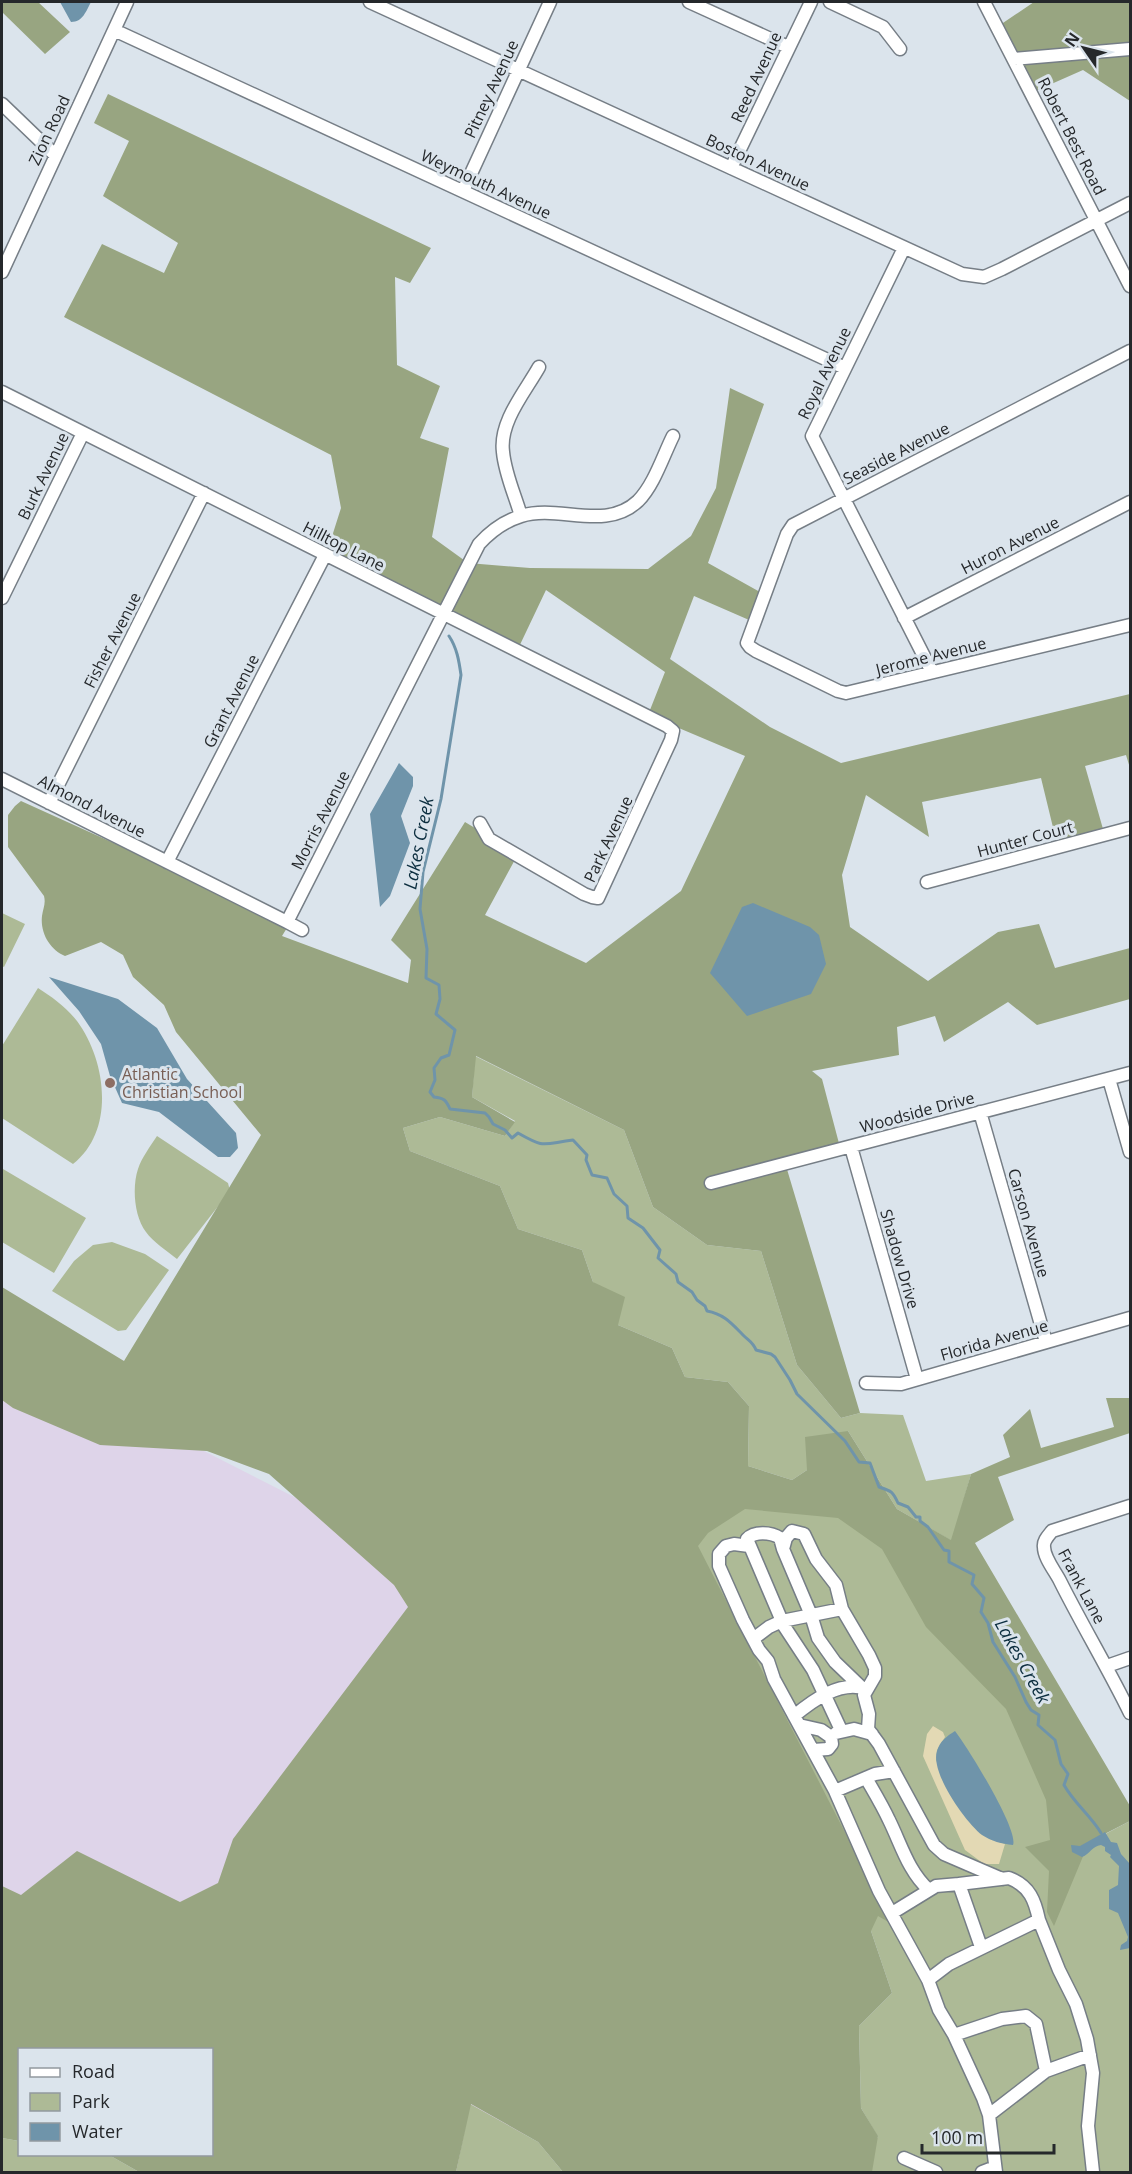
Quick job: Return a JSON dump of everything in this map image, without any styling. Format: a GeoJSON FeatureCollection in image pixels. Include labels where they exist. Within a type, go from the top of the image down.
{"type":"FeatureCollection","features":[{"type":"Feature","properties":{"kind":"street","name":"Zion Road"},"geometry":{"type":"LineString","coordinates":[[2,272],[127,2]]}},
{"type":"Feature","properties":{"kind":"street","name":"Boston Avenue"},"geometry":{"type":"LineString","coordinates":[[370,2],[962,274],[984,277],[1131,203]]}},
{"type":"Feature","properties":{"kind":"street","name":"Pitney Avenue"},"geometry":{"type":"LineString","coordinates":[[462,191],[550,2]]}},
{"type":"Feature","properties":{"kind":"street"},"geometry":{"type":"LineString","coordinates":[[689,2],[788,47]]}},
{"type":"Feature","properties":{"kind":"street","name":"Reed Avenue"},"geometry":{"type":"LineString","coordinates":[[731,168],[811,2]]}},
{"type":"Feature","properties":{"kind":"street"},"geometry":{"type":"LineString","coordinates":[[830,2],[884,27],[900,49]]}},
{"type":"Feature","properties":{"kind":"street","name":"Robert Best Road"},"geometry":{"type":"LineString","coordinates":[[984,2],[1131,286]]}},
{"type":"Feature","properties":{"kind":"street","name":"Weymouth Avenue"},"geometry":{"type":"LineString","coordinates":[[114,30],[845,368]]}},
{"type":"Feature","properties":{"kind":"street"},"geometry":{"type":"LineString","coordinates":[[1014,59],[1131,49]]}},
{"type":"Feature","properties":{"kind":"street"},"geometry":{"type":"LineString","coordinates":[[2,104],[55,155]]}},
{"type":"Feature","properties":{"kind":"street","name":"Royal Avenue"},"geometry":{"type":"LineString","coordinates":[[904,248],[812,436],[932,672]]}},
{"type":"Feature","properties":{"kind":"street","name":"Seaside Avenue"},"geometry":{"type":"LineString","coordinates":[[748,646],[748,636],[790,528],[1131,351]]}},
{"type":"Feature","properties":{"kind":"street"},"geometry":{"type":"LineString","coordinates":[[539,367],[507,425],[503,444],[507,470],[521,516],[543,513],[602,516],[625,510],[645,492],[673,436]]}},
{"type":"Feature","properties":{"kind":"street","name":"Hilltop Lane"},"geometry":{"type":"LineString","coordinates":[[2,392],[671,729]]}},
{"type":"Feature","properties":{"kind":"street","name":"Burk Avenue"},"geometry":{"type":"LineString","coordinates":[[2,598],[83,433]]}},
{"type":"Feature","properties":{"kind":"street","name":"Fisher Avenue"},"geometry":{"type":"LineString","coordinates":[[49,802],[204,493]]}},
{"type":"Feature","properties":{"kind":"street","name":"Huron Avenue"},"geometry":{"type":"LineString","coordinates":[[904,618],[1131,502]]}},
{"type":"Feature","properties":{"kind":"street","name":"Morris Avenue"},"geometry":{"type":"LineString","coordinates":[[287,922],[479,544],[495,529],[521,516]]}},
{"type":"Feature","properties":{"kind":"street","name":"Grant Avenue"},"geometry":{"type":"LineString","coordinates":[[167,862],[325,555]]}},
{"type":"Feature","properties":{"kind":"street","name":"Jerome Avenue"},"geometry":{"type":"LineString","coordinates":[[748,646],[843,693],[1131,625]]}},
{"type":"Feature","properties":{"kind":"street","name":"Park Avenue"},"geometry":{"type":"LineString","coordinates":[[480,823],[489,838],[584,894],[598,898],[671,740],[671,729]]}},
{"type":"Feature","properties":{"kind":"street","name":"Almond Avenue"},"geometry":{"type":"LineString","coordinates":[[2,779],[167,862]]}},
{"type":"Feature","properties":{"kind":"street","name":"Hunter Court"},"geometry":{"type":"LineString","coordinates":[[927,882],[1131,828]]}},
{"type":"Feature","properties":{"kind":"street"},"geometry":{"type":"LineString","coordinates":[[167,862],[302,930]]}},
{"type":"Feature","properties":{"kind":"street","name":"Woodside Drive"},"geometry":{"type":"LineString","coordinates":[[711,1183],[1131,1073]]}},
{"type":"Feature","properties":{"kind":"street"},"geometry":{"type":"LineString","coordinates":[[1109,1079],[1131,1152]]}},
{"type":"Feature","properties":{"kind":"street","name":"Carson Avenue"},"geometry":{"type":"LineString","coordinates":[[980,1112],[1046,1342]]}},
{"type":"Feature","properties":{"kind":"street","name":"Shadow Drive"},"geometry":{"type":"LineString","coordinates":[[851,1147],[917,1379]]}},
{"type":"Feature","properties":{"kind":"street","name":"Florida Avenue"},"geometry":{"type":"LineString","coordinates":[[866,1383],[901,1384],[1131,1318]]}},
{"type":"Feature","properties":{"kind":"street","name":"Frank Lane"},"geometry":{"type":"LineString","coordinates":[[1107,1666],[1068,1598],[1046,1556],[1044,1546],[1048,1536],[1058,1529],[1131,1506]]}},
{"type":"Feature","properties":{"kind":"street"},"geometry":{"type":"LineString","coordinates":[[783,1549],[790,1532],[804,1533],[816,1559],[836,1585],[843,1609],[875,1668],[875,1676],[864,1688],[869,1714],[868,1730],[938,1850],[1002,1879]]}},
{"type":"Feature","properties":{"kind":"street"},"geometry":{"type":"LineString","coordinates":[[813,1750],[828,1749],[836,1734],[826,1695],[782,1621],[749,1546],[747,1539],[750,1536],[768,1534],[780,1538],[818,1638],[835,1662],[864,1688]]}},
{"type":"Feature","properties":{"kind":"street"},"geometry":{"type":"LineString","coordinates":[[749,1546],[728,1545],[721,1551],[718,1562],[753,1639],[768,1661],[774,1679],[835,1791],[879,1891],[928,1980],[932,1996],[954,2035],[983,2098],[989,2115],[996,2170],[982,2172]]}},
{"type":"Feature","properties":{"kind":"street"},"geometry":{"type":"LineString","coordinates":[[753,1639],[782,1621],[843,1609]]}},
{"type":"Feature","properties":{"kind":"street"},"geometry":{"type":"LineString","coordinates":[[1131,1658],[1107,1666],[1131,1713]]}},
{"type":"Feature","properties":{"kind":"street"},"geometry":{"type":"LineString","coordinates":[[797,1721],[811,1702],[842,1689],[864,1688]]}},
{"type":"Feature","properties":{"kind":"street"},"geometry":{"type":"LineString","coordinates":[[797,1721],[836,1734],[854,1729],[872,1734]]}},
{"type":"Feature","properties":{"kind":"street"},"geometry":{"type":"LineString","coordinates":[[835,1791],[866,1778],[894,1771]]}},
{"type":"Feature","properties":{"kind":"street"},"geometry":{"type":"LineString","coordinates":[[866,1778],[916,1877],[929,1890]]}},
{"type":"Feature","properties":{"kind":"street"},"geometry":{"type":"LineString","coordinates":[[892,1913],[941,1885],[1014,1879],[1026,1888],[1034,1900],[1039,1920],[1059,1970],[1076,2004],[1090,2055],[1093,2073],[1088,2126],[1093,2172]]}},
{"type":"Feature","properties":{"kind":"street"},"geometry":{"type":"LineString","coordinates":[[959,1884],[981,1947]]}},
{"type":"Feature","properties":{"kind":"street"},"geometry":{"type":"LineString","coordinates":[[928,1980],[941,1968],[1039,1920]]}},
{"type":"Feature","properties":{"kind":"street"},"geometry":{"type":"LineString","coordinates":[[954,2035],[1002,2019],[1026,2016],[1036,2024],[1046,2071]]}},
{"type":"Feature","properties":{"kind":"street"},"geometry":{"type":"LineString","coordinates":[[989,2115],[1046,2071],[1090,2055]]}},
{"type":"Feature","properties":{"kind":"street"},"geometry":{"type":"LineString","coordinates":[[904,2158],[936,2172]]}},
{"type":"Feature","properties":{"kind":"shaded area"},"geometry":{"type":"Polygon","coordinates":[[[2,1348],[734,1721],[505,2172],[260,2172],[213,2048],[2,2037],[2,1348]]]}},
{"type":"Feature","properties":{"kind":"green space"},"geometry":{"type":"Polygon","coordinates":[[[2,2],[38,2],[70,32],[45,54],[2,12],[2,2]]]}},
{"type":"Feature","properties":{"kind":"green space"},"geometry":{"type":"Polygon","coordinates":[[[1034,2],[1130,2],[1130,101],[1083,70],[1031,93],[997,27],[1034,2]]]}},
{"type":"Feature","properties":{"kind":"green space"},"geometry":{"type":"Polygon","coordinates":[[[108,94],[431,248],[410,283],[395,277],[397,365],[440,386],[420,438],[449,448],[432,537],[468,563],[530,568],[648,569],[691,536],[716,488],[730,388],[764,404],[708,563],[767,596],[756,623],[694,596],[670,659],[770,727],[841,763],[1130,694],[1130,768],[1126,755],[1085,766],[1105,836],[1058,848],[1041,778],[922,802],[929,837],[866,795],[842,875],[850,927],[928,981],[998,932],[1039,924],[1055,968],[1130,948],[1130,999],[1037,1025],[1008,1002],[944,1042],[935,1016],[897,1027],[899,1055],[812,1071],[822,1079],[841,1151],[786,1166],[860,1413],[841,1418],[797,1365],[761,1251],[707,1245],[653,1207],[624,1130],[476,1056],[472,1097],[515,1122],[505,1136],[440,1117],[403,1128],[410,1151],[500,1186],[518,1229],[582,1250],[593,1282],[625,1297],[618,1325],[672,1348],[685,1377],[728,1382],[749,1406],[748,1466],[792,1480],[807,1470],[805,1437],[848,1431],[897,1509],[951,1540],[971,1474],[1010,1457],[1003,1435],[1030,1409],[1041,1448],[1114,1427],[1106,1398],[1130,1398],[1130,1433],[998,1477],[1014,1520],[975,1543],[1130,1806],[1130,1821],[1089,1842],[1054,1926],[1047,1912],[1049,1871],[1025,1847],[1050,1840],[1046,1800],[1006,1709],[926,1627],[882,1549],[838,1518],[745,1509],[708,1533],[698,1546],[892,1924],[878,1916],[871,1931],[892,1993],[859,2026],[861,2108],[878,2136],[872,2172],[563,2172],[538,2142],[471,2104],[456,2172],[139,2172],[111,2156],[213,2156],[213,2048],[18,2048],[18,2141],[2,2138],[2,1886],[21,1895],[77,1851],[180,1902],[218,1883],[233,1839],[408,1607],[394,1585],[269,1474],[207,1451],[100,1445],[13,1408],[2,1400],[2,1287],[124,1361],[261,1135],[176,1032],[164,1005],[133,977],[123,955],[101,942],[65,956],[55,950],[47,940],[42,922],[44,896],[8,847],[8,815],[21,801],[290,923],[282,936],[408,983],[411,960],[391,940],[465,822],[518,854],[485,915],[586,963],[681,891],[745,756],[648,715],[665,672],[546,590],[517,651],[367,575],[328,549],[341,508],[331,455],[64,317],[102,244],[164,273],[178,243],[103,196],[129,141],[94,123],[108,94]]]}},
{"type":"Feature","properties":{"kind":"green space"},"geometry":{"type":"Polygon","coordinates":[[[2,913],[25,924],[4,967],[2,966],[2,913]]]}},
{"type":"Feature","properties":{"kind":"green space"},"geometry":{"type":"Polygon","coordinates":[[[38,988],[59,1003],[77,1021],[95,1055],[100,1074],[101,1114],[96,1133],[87,1150],[73,1164],[2,1118],[2,1046],[38,988]]]}},
{"type":"Feature","properties":{"kind":"green space"},"geometry":{"type":"Polygon","coordinates":[[[475,1056],[624,1130],[653,1207],[707,1245],[761,1251],[797,1365],[841,1418],[860,1413],[903,1415],[926,1481],[971,1474],[952,1541],[897,1509],[848,1431],[807,1470],[792,1480],[748,1466],[749,1406],[728,1382],[685,1377],[672,1348],[618,1325],[593,1282],[582,1250],[518,1229],[500,1186],[410,1151],[403,1128],[440,1117],[505,1136],[515,1121],[472,1097],[475,1056]]]}},
{"type":"Feature","properties":{"kind":"green space"},"geometry":{"type":"Polygon","coordinates":[[[157,1136],[228,1183],[230,1191],[177,1259],[149,1236],[137,1210],[136,1176],[144,1156],[157,1136]]]}},
{"type":"Feature","properties":{"kind":"green space"},"geometry":{"type":"Polygon","coordinates":[[[3,1169],[86,1218],[54,1273],[2,1242],[3,1169]]]}},
{"type":"Feature","properties":{"kind":"green space"},"geometry":{"type":"Polygon","coordinates":[[[112,1242],[145,1254],[169,1270],[126,1330],[118,1331],[52,1291],[74,1261],[93,1245],[112,1242]]]}},
{"type":"Feature","properties":{"kind":"green space"},"geometry":{"type":"Polygon","coordinates":[[[760,1492],[828,1501],[944,1591],[1090,1842],[1130,1821],[1130,2172],[843,2172],[878,2137],[861,2108],[859,2026],[892,1993],[871,1931],[677,1555],[760,1492]]]}},
{"type":"Feature","properties":{"kind":"green space"},"geometry":{"type":"Polygon","coordinates":[[[470,2104],[538,2142],[563,2172],[456,2172],[470,2104]]]}},
{"type":"Feature","properties":{"kind":"green space"},"geometry":{"type":"Polygon","coordinates":[[[2,2138],[18,2141],[18,2156],[111,2156],[139,2172],[2,2172],[2,2138]]]}},
{"type":"Feature","properties":{"kind":"sand"},"geometry":{"type":"Polygon","coordinates":[[[933,1726],[943,1732],[945,1737],[937,1750],[936,1760],[954,1798],[979,1831],[1005,1844],[999,1864],[984,1864],[965,1850],[923,1756],[927,1734],[933,1726]]]}},
{"type":"Feature","properties":{"kind":"water"},"geometry":{"type":"Polygon","coordinates":[[[60,2],[91,2],[81,18],[71,22],[60,2]]]}},
{"type":"Feature","properties":{"kind":"water"},"geometry":{"type":"Polygon","coordinates":[[[399,763],[413,777],[413,786],[401,816],[410,843],[390,896],[380,907],[370,814],[399,763]]]}},
{"type":"Feature","properties":{"kind":"water"},"geometry":{"type":"Polygon","coordinates":[[[753,903],[810,927],[819,935],[826,964],[811,994],[747,1016],[710,973],[742,907],[753,903]]]}},
{"type":"Feature","properties":{"kind":"water"},"geometry":{"type":"Polygon","coordinates":[[[49,977],[118,999],[157,1028],[187,1079],[236,1133],[238,1148],[230,1157],[218,1157],[159,1112],[122,1103],[110,1076],[101,1044],[79,1011],[49,977]]]}},
{"type":"Feature","properties":{"kind":"water"},"geometry":{"type":"Polygon","coordinates":[[[955,1731],[1000,1806],[1013,1836],[1013,1845],[997,1842],[982,1835],[950,1796],[936,1760],[940,1744],[955,1731]]]}},
{"type":"Feature","properties":{"kind":"water"},"geometry":{"type":"Polygon","coordinates":[[[1105,1832],[1111,1842],[1117,1843],[1121,1854],[1130,1864],[1130,1948],[1120,1950],[1128,1937],[1118,1913],[1109,1909],[1109,1890],[1118,1885],[1119,1866],[1101,1845],[1082,1857],[1072,1852],[1071,1845],[1080,1846],[1105,1832]]]}},
{"type":"Feature","properties":{"kind":"waterway","name":"Lakes Creek"},"geometry":{"type":"LineString","coordinates":[[449,636],[456,650],[461,675],[441,799],[423,872],[420,909],[427,949],[426,978],[439,985],[440,999],[436,1014],[455,1030],[449,1055],[441,1058],[434,1068],[435,1080],[430,1092],[434,1097],[444,1100],[450,1109],[485,1113],[493,1124],[505,1130],[512,1138],[518,1133],[544,1144],[573,1140],[587,1155],[586,1160],[592,1175],[607,1178],[614,1194],[627,1206],[628,1218],[643,1228],[660,1250],[658,1258],[676,1274],[678,1282],[692,1292],[707,1311],[718,1314],[731,1323],[752,1343],[756,1350],[775,1357],[797,1394],[845,1441],[859,1462],[870,1463],[879,1487],[892,1492],[898,1503],[908,1507],[916,1517],[920,1517],[920,1521],[928,1527],[944,1550],[949,1551],[949,1562],[974,1575],[972,1584],[984,1598],[981,1612],[988,1623],[993,1642],[1015,1677],[1031,1710],[1039,1715],[1038,1725],[1055,1740],[1061,1764],[1068,1774],[1064,1785],[1101,1833]]}},
{"type":"Feature","properties":{"kind":"place","name":"Atlantic Christian School"},"geometry":{"type":"Point","coordinates":[110,1083]}}]}
